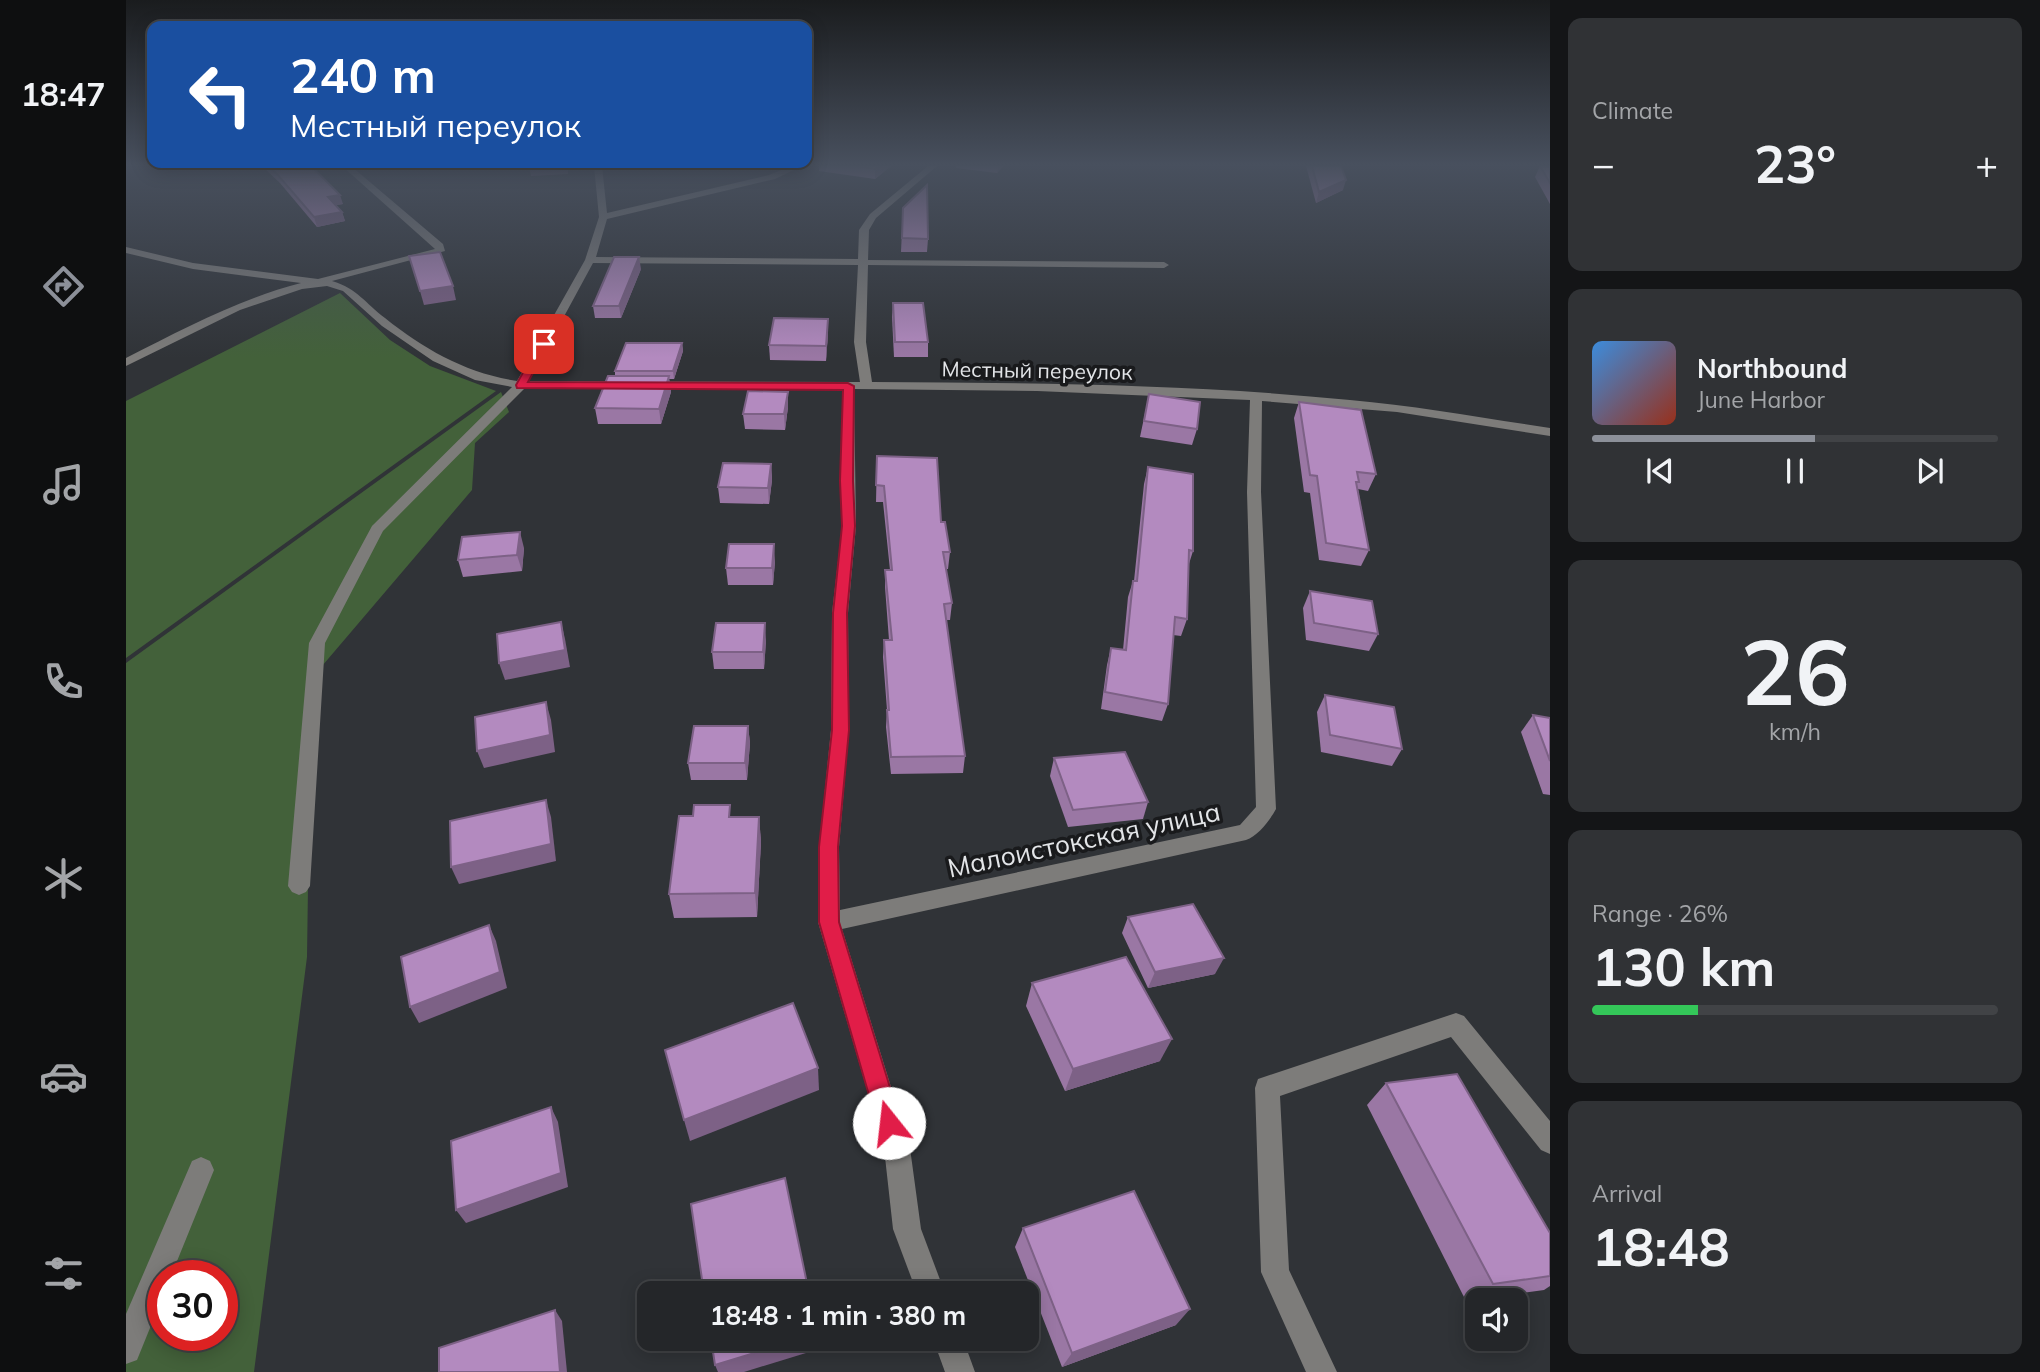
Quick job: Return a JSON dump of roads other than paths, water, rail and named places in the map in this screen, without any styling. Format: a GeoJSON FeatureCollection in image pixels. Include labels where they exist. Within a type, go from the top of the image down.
{"type":"FeatureCollection","features":[{"type":"Feature","properties":{"kind":"street"},"geometry":{"type":"LineString","coordinates":[[126,363],[247,302],[439,251],[440,246],[421,230]]}},
{"type":"Feature","properties":{"kind":"street"},"geometry":{"type":"LineString","coordinates":[[299,886],[317,643],[377,529],[521,385],[590,260],[599,230]]}},
{"type":"Feature","properties":{"kind":"street"},"geometry":{"type":"LineString","coordinates":[[864,230],[858,386],[846,481],[849,526],[840,613],[840,730],[829,847],[829,922],[897,1148],[907,1229],[926,1281]]}},
{"type":"Feature","properties":{"kind":"street"},"geometry":{"type":"LineString","coordinates":[[126,250],[192,266],[318,282]]}},
{"type":"Feature","properties":{"kind":"street"},"geometry":{"type":"LineString","coordinates":[[590,260],[1164,265]]}},
{"type":"Feature","properties":{"kind":"street","name":"Местный переулок"},"geometry":{"type":"LineString","coordinates":[[318,282],[346,288],[408,340],[446,362],[478,377],[521,385],[858,386],[1256,397],[1349,403],[1550,432]]}},
{"type":"Feature","properties":{"kind":"street","name":"Малоистокская улица"},"geometry":{"type":"LineString","coordinates":[[829,922],[1246,832],[1266,809],[1254,492],[1256,397]]}},
{"type":"Feature","properties":{"kind":"street"},"geometry":{"type":"LineString","coordinates":[[1322,1372],[1275,1272],[1267,1088],[1456,1024],[1550,1141]]}},
{"type":"Feature","properties":{"kind":"street"},"geometry":{"type":"LineString","coordinates":[[126,1349],[201,1170]]}},
{"type":"Feature","properties":{"kind":"street"},"geometry":{"type":"LineString","coordinates":[[952,1351],[960,1372]]}}]}
